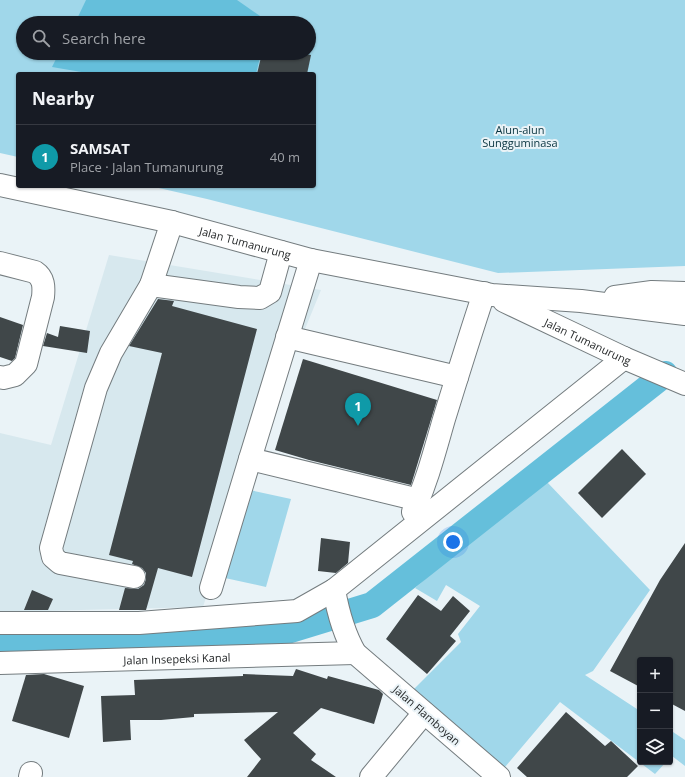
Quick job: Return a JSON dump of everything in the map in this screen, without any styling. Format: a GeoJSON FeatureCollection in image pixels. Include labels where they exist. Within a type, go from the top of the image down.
{"type":"FeatureCollection","features":[{"type":"Feature","properties":{"kind":"street","name":"Jalan Tumanurung"},"geometry":{"type":"LineString","coordinates":[[1,187],[172,222],[311,260],[488,294],[580,301],[685,314]]}},
{"type":"Feature","properties":{"kind":"street"},"geometry":{"type":"LineString","coordinates":[[134,577],[60,563],[53,557],[51,548],[96,388],[111,353],[151,285],[172,222]]}},
{"type":"Feature","properties":{"kind":"street"},"geometry":{"type":"LineString","coordinates":[[151,285],[239,297],[260,298],[270,292],[281,252]]}},
{"type":"Feature","properties":{"kind":"street"},"geometry":{"type":"LineString","coordinates":[[212,588],[311,260]]}},
{"type":"Feature","properties":{"kind":"street"},"geometry":{"type":"LineString","coordinates":[[0,264],[35,272],[40,275],[44,289],[26,364],[15,375],[3,378],[0,377]]}},
{"type":"Feature","properties":{"kind":"street","name":"Jalan Tumanurung"},"geometry":{"type":"LineString","coordinates":[[580,301],[652,292],[685,293]]}},
{"type":"Feature","properties":{"kind":"street","name":"Jalan Tumanurung"},"geometry":{"type":"LineString","coordinates":[[488,294],[624,358],[685,384]]}},
{"type":"Feature","properties":{"kind":"street"},"geometry":{"type":"LineString","coordinates":[[250,459],[416,506],[457,377],[488,294]]}},
{"type":"Feature","properties":{"kind":"street"},"geometry":{"type":"LineString","coordinates":[[287,337],[457,377]]}},
{"type":"Feature","properties":{"kind":"street"},"geometry":{"type":"LineString","coordinates":[[0,623],[139,623],[297,611],[335,597],[624,358]]}},
{"type":"Feature","properties":{"kind":"street"},"geometry":{"type":"LineString","coordinates":[[335,597],[350,645]]}},
{"type":"Feature","properties":{"kind":"street","name":"Jalan Insepeksi Kanal"},"geometry":{"type":"LineString","coordinates":[[0,663],[350,645]]}},
{"type":"Feature","properties":{"kind":"street","name":"Jalan Flamboyan"},"geometry":{"type":"LineString","coordinates":[[350,645],[424,713],[499,777]]}},
{"type":"Feature","properties":{"kind":"street"},"geometry":{"type":"LineString","coordinates":[[371,777],[424,713]]}},
{"type":"Feature","properties":{"kind":"shaded area"},"geometry":{"type":"Polygon","coordinates":[[[86,0],[237,0],[260,16],[78,16],[86,0]]]}},
{"type":"Feature","properties":{"kind":"shaded area"},"geometry":{"type":"Polygon","coordinates":[[[56,60],[259,60],[256,72],[81,72],[52,67],[56,60]]]}},
{"type":"Feature","properties":{"kind":"shaded area"},"geometry":{"type":"Polygon","coordinates":[[[109,255],[321,290],[243,480],[203,607],[0,612],[0,433],[51,445],[109,255]]]}},
{"type":"Feature","properties":{"kind":"green space","name":"Alun-alun Sungguminasa"},"geometry":{"type":"Polygon","coordinates":[[[0,0],[685,0],[685,266],[498,273],[159,188],[316,188],[316,72],[16,72],[16,157],[0,153],[0,0]]]}},
{"type":"Feature","properties":{"kind":"green space"},"geometry":{"type":"Polygon","coordinates":[[[547,482],[650,590],[593,671],[585,675],[637,709],[637,760],[560,702],[505,767],[426,703],[414,689],[461,642],[458,634],[480,606],[446,585],[437,601],[415,588],[449,558],[547,482]]]}},
{"type":"Feature","properties":{"kind":"green space"},"geometry":{"type":"Polygon","coordinates":[[[250,490],[291,499],[266,587],[225,578],[250,490]]]}},
{"type":"Feature","properties":{"kind":"green space"},"geometry":{"type":"Polygon","coordinates":[[[673,732],[685,740],[685,766],[673,757],[673,732]]]}},
{"type":"Feature","properties":{"kind":"green space"},"geometry":{"type":"Polygon","coordinates":[[[643,765],[663,765],[655,774],[643,765]]]}},
{"type":"Feature","properties":{"kind":"building"},"geometry":{"type":"Polygon","coordinates":[[[260,60],[310,60],[307,72],[257,72],[260,60]]]}},
{"type":"Feature","properties":{"kind":"building"},"geometry":{"type":"Polygon","coordinates":[[[158,299],[174,301],[172,306],[257,329],[192,577],[158,568],[146,610],[119,610],[125,588],[138,589],[144,585],[146,579],[146,573],[142,568],[132,564],[133,561],[109,555],[162,353],[129,346],[158,299]]]}},
{"type":"Feature","properties":{"kind":"building"},"geometry":{"type":"Polygon","coordinates":[[[0,317],[23,325],[15,358],[12,361],[0,357],[0,317]]]}},
{"type":"Feature","properties":{"kind":"building"},"geometry":{"type":"Polygon","coordinates":[[[60,326],[90,331],[87,353],[43,346],[47,333],[58,337],[60,326]]]}},
{"type":"Feature","properties":{"kind":"building"},"geometry":{"type":"Polygon","coordinates":[[[303,359],[437,400],[411,485],[309,460],[275,450],[303,359]]]}},
{"type":"Feature","properties":{"kind":"building"},"geometry":{"type":"Polygon","coordinates":[[[622,449],[646,474],[602,518],[578,493],[622,449]]]}},
{"type":"Feature","properties":{"kind":"building"},"geometry":{"type":"Polygon","coordinates":[[[321,538],[350,542],[348,563],[336,573],[318,571],[321,538]]]}},
{"type":"Feature","properties":{"kind":"building"},"geometry":{"type":"Polygon","coordinates":[[[685,543],[685,711],[673,705],[673,657],[637,657],[637,685],[610,671],[660,580],[685,543]]]}},
{"type":"Feature","properties":{"kind":"building"},"geometry":{"type":"Polygon","coordinates":[[[32,590],[53,599],[48,610],[24,610],[32,590]]]}},
{"type":"Feature","properties":{"kind":"building"},"geometry":{"type":"Polygon","coordinates":[[[418,595],[441,611],[453,596],[470,611],[450,636],[456,641],[427,674],[386,639],[418,595]]]}},
{"type":"Feature","properties":{"kind":"building"},"geometry":{"type":"Polygon","coordinates":[[[296,669],[327,679],[328,676],[379,690],[383,694],[374,724],[321,708],[293,733],[316,754],[311,760],[336,777],[247,777],[261,759],[244,740],[278,712],[194,714],[194,717],[161,720],[130,720],[131,740],[103,742],[101,696],[135,695],[134,680],[243,676],[243,674],[293,676],[296,669]]]}},
{"type":"Feature","properties":{"kind":"building"},"geometry":{"type":"Polygon","coordinates":[[[44,674],[84,686],[69,738],[12,721],[26,675],[44,674]]]}},
{"type":"Feature","properties":{"kind":"building"},"geometry":{"type":"Polygon","coordinates":[[[566,712],[605,746],[611,741],[638,766],[627,777],[527,777],[517,768],[566,712]]]}},
{"type":"Feature","properties":{"kind":"waterway"},"geometry":{"type":"LineString","coordinates":[[0,639],[287,631],[372,605],[665,374]]}},
{"type":"Feature","properties":{"kind":"place","name":"SAMSAT"},"geometry":{"type":"Point","coordinates":[358,426]}}]}
